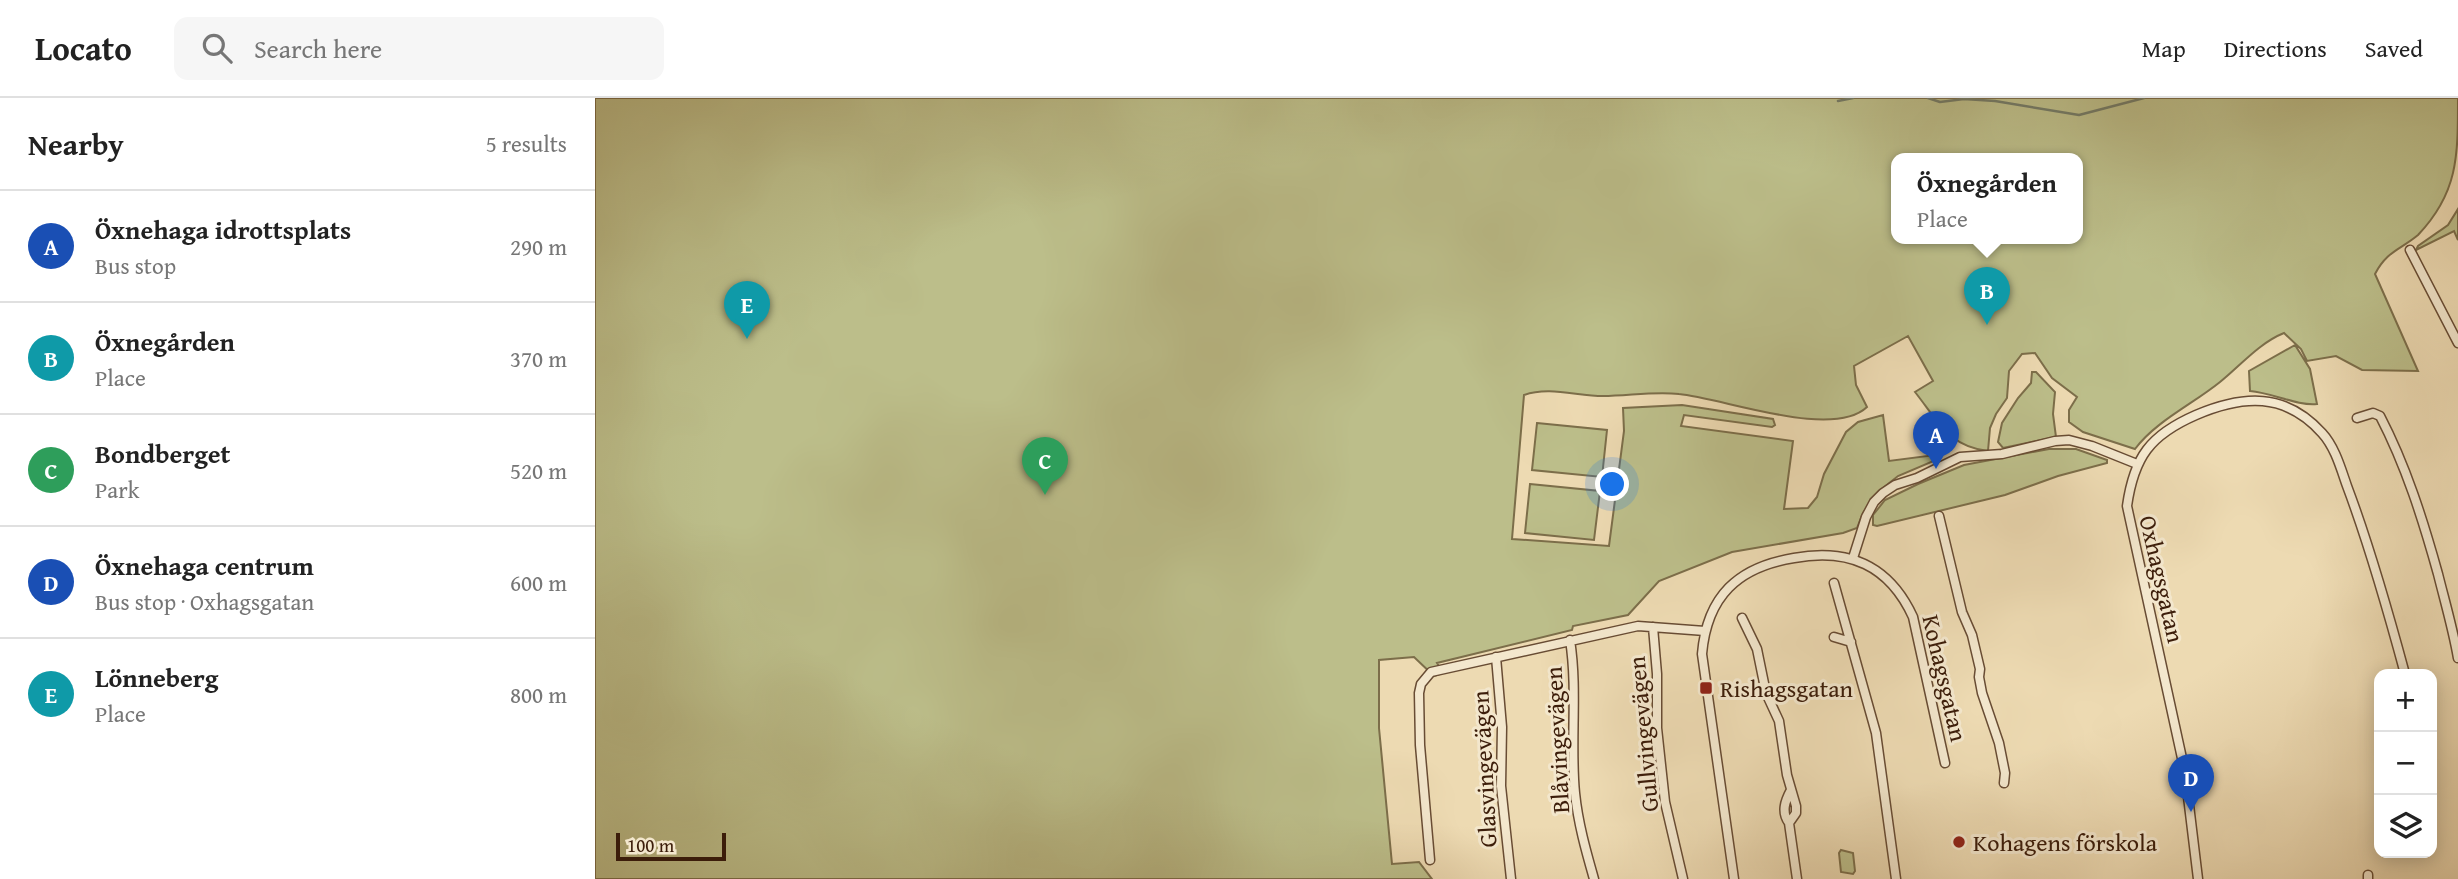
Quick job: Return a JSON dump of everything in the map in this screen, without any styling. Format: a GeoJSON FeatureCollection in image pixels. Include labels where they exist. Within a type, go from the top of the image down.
{"type":"FeatureCollection","features":[{"type":"Feature","properties":{"kind":"street"},"geometry":{"type":"LineString","coordinates":[[2410,250],[2458,343]]}},
{"type":"Feature","properties":{"kind":"street","name":"Oxhagsgatan"},"geometry":{"type":"LineString","coordinates":[[2199,879],[2185,772],[2129,522],[2127,506],[2130,482],[2145,450],[2171,427],[2235,401],[2263,400],[2281,405],[2310,421],[2324,435],[2349,490],[2365,535],[2404,669]]}},
{"type":"Feature","properties":{"kind":"street"},"geometry":{"type":"LineString","coordinates":[[2357,418],[2372,413],[2380,416],[2400,460],[2428,540],[2455,636],[2458,658]]}},
{"type":"Feature","properties":{"kind":"street"},"geometry":{"type":"LineString","coordinates":[[1853,558],[1866,517],[1882,493],[1960,457],[2002,454],[2069,440],[2137,464]]}},
{"type":"Feature","properties":{"kind":"street"},"geometry":{"type":"LineString","coordinates":[[1939,516],[1962,612],[1972,635],[1980,669],[1982,693],[1999,743],[2005,773],[2004,783]]}},
{"type":"Feature","properties":{"kind":"street","name":"Kohagsgatan"},"geometry":{"type":"LineString","coordinates":[[1734,879],[1702,654],[1705,631],[1716,603],[1730,585],[1759,566],[1822,554],[1853,558],[1881,573],[1894,585],[1913,617],[1945,763]]}},
{"type":"Feature","properties":{"kind":"street"},"geometry":{"type":"LineString","coordinates":[[1834,583],[1876,733],[1896,879]]}},
{"type":"Feature","properties":{"kind":"street"},"geometry":{"type":"LineString","coordinates":[[1742,618],[1757,649],[1766,693],[1779,721],[1796,806],[1789,822],[1797,879]]}},
{"type":"Feature","properties":{"kind":"street"},"geometry":{"type":"LineString","coordinates":[[1430,860],[1420,745],[1419,693],[1425,677],[1436,669],[1638,626],[1705,631]]}},
{"type":"Feature","properties":{"kind":"street","name":"Gullvingevägen"},"geometry":{"type":"LineString","coordinates":[[1653,627],[1657,674],[1657,728],[1665,802],[1683,879]]}},
{"type":"Feature","properties":{"kind":"street"},"geometry":{"type":"LineString","coordinates":[[1834,637],[1851,642]]}},
{"type":"Feature","properties":{"kind":"street","name":"Blåvingevägen"},"geometry":{"type":"LineString","coordinates":[[1570,640],[1574,690],[1575,791],[1580,827],[1594,879]]}},
{"type":"Feature","properties":{"kind":"street","name":"Glasvingevägen"},"geometry":{"type":"LineString","coordinates":[[1496,656],[1501,727],[1501,786],[1511,879]]}},
{"type":"Feature","properties":{"kind":"green space"},"geometry":{"type":"Polygon","coordinates":[[[595,98],[2458,98],[2456,156],[2448,189],[2441,204],[2418,235],[2389,256],[2375,274],[2418,371],[2362,370],[2336,356],[2307,361],[2301,349],[2284,333],[2258,349],[2220,382],[2164,421],[2135,449],[2083,432],[2069,422],[2069,410],[2077,397],[2052,378],[2035,353],[2022,354],[2009,371],[2007,398],[1990,428],[1988,451],[1963,444],[1945,431],[1915,392],[1933,381],[1908,336],[1854,366],[1856,385],[1867,407],[1851,416],[1804,418],[1670,393],[1593,396],[1543,391],[1524,395],[1512,539],[1609,546],[1624,431],[1623,408],[1682,405],[1773,419],[1775,425],[1772,427],[1684,415],[1681,426],[1793,441],[1784,509],[1808,508],[1817,497],[1824,474],[1846,432],[1858,422],[1883,415],[1889,461],[1928,456],[1924,424],[1942,445],[1942,452],[1936,460],[1898,476],[1878,492],[1863,513],[1857,528],[1843,533],[1732,552],[1659,581],[1628,615],[1573,626],[1572,630],[1437,663],[1443,673],[1434,676],[1414,657],[1379,660],[1379,728],[1392,864],[1419,862],[1432,879],[595,879],[595,98]]]}},
{"type":"Feature","properties":{"kind":"green space"},"geometry":{"type":"Polygon","coordinates":[[[2458,209],[2458,240],[2454,231],[2416,250],[2448,225],[2458,209]]]}},
{"type":"Feature","properties":{"kind":"green space"},"geometry":{"type":"Polygon","coordinates":[[[2295,345],[2310,369],[2317,404],[2250,391],[2249,371],[2295,345]]]}},
{"type":"Feature","properties":{"kind":"green space"},"geometry":{"type":"Polygon","coordinates":[[[2032,372],[2036,372],[2055,392],[2053,414],[2056,437],[2003,448],[1998,442],[2002,423],[2031,383],[2032,372]]]}},
{"type":"Feature","properties":{"kind":"green space"},"geometry":{"type":"Polygon","coordinates":[[[1537,423],[1607,430],[1602,477],[1532,470],[1537,423]]]}},
{"type":"Feature","properties":{"kind":"green space"},"geometry":{"type":"Polygon","coordinates":[[[2049,449],[2076,449],[2107,460],[2107,463],[2058,476],[2005,495],[1873,525],[1873,515],[1885,500],[1918,484],[1964,465],[2049,449]]]}},
{"type":"Feature","properties":{"kind":"green space"},"geometry":{"type":"Polygon","coordinates":[[[1530,484],[1600,491],[1594,540],[1525,533],[1530,484]]]}},
{"type":"Feature","properties":{"kind":"green space"},"geometry":{"type":"Polygon","coordinates":[[[1841,850],[1853,853],[1853,874],[1841,872],[1841,850]]]}},
{"type":"Feature","properties":{"kind":"waterway"},"geometry":{"type":"LineString","coordinates":[[1838,101],[1853,98]]}},
{"type":"Feature","properties":{"kind":"waterway"},"geometry":{"type":"LineString","coordinates":[[1928,98],[1940,102],[1964,99],[1995,101],[2079,115],[2144,98]]}},
{"type":"Feature","properties":{"kind":"place","name":"Öxnegården"},"geometry":{"type":"Point","coordinates":[1987,325]}},
{"type":"Feature","properties":{"kind":"place","name":"Lönneberg"},"geometry":{"type":"Point","coordinates":[747,339]}},
{"type":"Feature","properties":{"kind":"place","name":"Öxnehaga idrottsplats"},"geometry":{"type":"Point","coordinates":[1936,469]}},
{"type":"Feature","properties":{"kind":"place","name":"Bondberget"},"geometry":{"type":"Point","coordinates":[1045,495]}},
{"type":"Feature","properties":{"kind":"place","name":"Rishagsgatan"},"geometry":{"type":"Point","coordinates":[1706,688]}},
{"type":"Feature","properties":{"kind":"place","name":"Öxnehaga centrum"},"geometry":{"type":"Point","coordinates":[2191,812]}},
{"type":"Feature","properties":{"kind":"place","name":"Kohagens förskola"},"geometry":{"type":"Point","coordinates":[1959,842]}}]}
